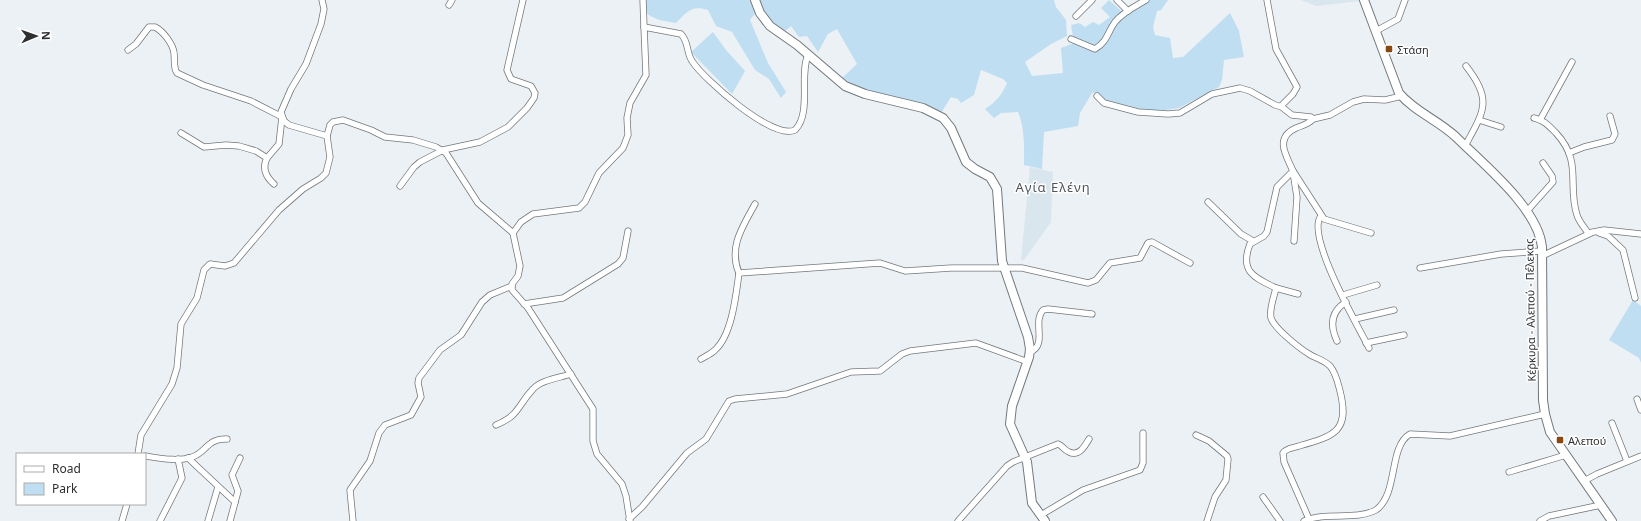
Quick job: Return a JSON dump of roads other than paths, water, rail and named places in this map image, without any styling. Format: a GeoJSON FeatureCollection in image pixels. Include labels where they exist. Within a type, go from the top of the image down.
{"type":"FeatureCollection","features":[{"type":"Feature","properties":{"kind":"street"},"geometry":{"type":"LineString","coordinates":[[274,184],[265,174],[264,165],[267,158],[279,144],[282,108],[306,64],[321,24],[324,9],[322,0]]}},
{"type":"Feature","properties":{"kind":"street"},"geometry":{"type":"LineString","coordinates":[[400,186],[417,164],[443,150],[480,142],[492,136],[513,122],[534,98],[535,93],[531,86],[511,79],[507,70],[523,0]]}},
{"type":"Feature","properties":{"kind":"street"},"geometry":{"type":"LineString","coordinates":[[513,232],[521,222],[533,214],[579,208],[585,202],[599,173],[623,148],[628,135],[627,118],[630,103],[646,75],[643,0]]}},
{"type":"Feature","properties":{"kind":"street"},"geometry":{"type":"LineString","coordinates":[[755,0],[760,13],[770,26],[808,55],[838,81],[853,90],[923,108],[945,120],[964,159],[975,169],[990,177],[996,186],[1000,241],[1004,268],[1028,337],[1030,352],[1028,362],[1012,406],[1010,424],[1012,433],[1025,458],[1032,500],[1043,518],[1083,490],[1140,470],[1143,463],[1144,433]]}},
{"type":"Feature","properties":{"kind":"street"},"geometry":{"type":"LineString","coordinates":[[1076,16],[1092,0]]}},
{"type":"Feature","properties":{"kind":"street"},"geometry":{"type":"LineString","coordinates":[[1117,0],[1128,11]]}},
{"type":"Feature","properties":{"kind":"street"},"geometry":{"type":"LineString","coordinates":[[1071,39],[1096,49],[1103,44],[1114,23],[1128,11],[1146,0]]}},
{"type":"Feature","properties":{"kind":"street"},"geometry":{"type":"LineString","coordinates":[[1267,0],[1275,44],[1297,87],[1296,91],[1282,107]]}},
{"type":"Feature","properties":{"kind":"street","name":"Κέρκυρα - Αλεπού - Πέλεκας"},"geometry":{"type":"LineString","coordinates":[[1364,0],[1395,85],[1402,96],[1410,105],[1444,126],[1527,212],[1539,231],[1542,254],[1544,414],[1550,432],[1612,521]]}},
{"type":"Feature","properties":{"kind":"street"},"geometry":{"type":"LineString","coordinates":[[1376,31],[1398,19],[1405,0]]}},
{"type":"Feature","properties":{"kind":"street"},"geometry":{"type":"LineString","coordinates":[[128,50],[136,44],[149,28],[155,27],[164,35],[173,49],[174,67],[177,72],[203,85],[251,101],[282,117],[286,124],[291,127],[328,136]]}},
{"type":"Feature","properties":{"kind":"street"},"geometry":{"type":"LineString","coordinates":[[644,27],[681,34],[686,40],[689,55],[693,63],[724,94],[736,105],[786,132],[795,130],[800,124],[805,98],[804,65],[808,55]]}},
{"type":"Feature","properties":{"kind":"street"},"geometry":{"type":"LineString","coordinates":[[1572,62],[1537,119],[1558,135],[1569,153],[1572,162],[1578,219],[1588,233]]}},
{"type":"Feature","properties":{"kind":"street"},"geometry":{"type":"LineString","coordinates":[[1464,146],[1479,120],[1483,103],[1480,86],[1466,66]]}},
{"type":"Feature","properties":{"kind":"street"},"geometry":{"type":"LineString","coordinates":[[1097,96],[1104,103],[1138,112],[1168,114],[1180,113],[1212,94],[1240,88],[1250,91],[1274,105],[1282,107],[1292,115],[1311,117],[1313,119]]}},
{"type":"Feature","properties":{"kind":"street"},"geometry":{"type":"LineString","coordinates":[[1371,233],[1330,222],[1321,216],[1293,171],[1283,146],[1284,138],[1289,132],[1313,119],[1330,115],[1354,102],[1364,99],[1385,100],[1402,96]]}},
{"type":"Feature","properties":{"kind":"street"},"geometry":{"type":"LineString","coordinates":[[1569,153],[1584,147],[1612,140],[1615,134],[1610,116]]}},
{"type":"Feature","properties":{"kind":"street"},"geometry":{"type":"LineString","coordinates":[[138,453],[141,435],[172,384],[175,375],[181,324],[198,295],[205,268],[210,264],[228,266],[234,263],[279,210],[303,189],[321,178],[328,168],[330,156],[328,136],[330,126],[333,122],[343,120],[371,130],[385,137],[413,140],[443,150],[451,160],[478,204],[513,232],[520,266],[519,273],[512,286],[513,292],[524,304],[594,409],[593,441],[597,454],[622,484],[626,496],[629,520]]}},
{"type":"Feature","properties":{"kind":"street"},"geometry":{"type":"LineString","coordinates":[[1479,120],[1501,127]]}},
{"type":"Feature","properties":{"kind":"street"},"geometry":{"type":"LineString","coordinates":[[181,133],[204,147],[226,145],[239,146],[256,151],[267,158]]}},
{"type":"Feature","properties":{"kind":"street"},"geometry":{"type":"LineString","coordinates":[[1527,212],[1553,182],[1552,176],[1544,163]]}},
{"type":"Feature","properties":{"kind":"street"},"geometry":{"type":"LineString","coordinates":[[1293,171],[1277,187],[1266,233],[1263,237],[1253,241],[1249,248],[1249,271],[1255,279],[1276,288],[1298,294]]}},
{"type":"Feature","properties":{"kind":"street"},"geometry":{"type":"LineString","coordinates":[[1293,171],[1297,197],[1294,221],[1294,241]]}},
{"type":"Feature","properties":{"kind":"street"},"geometry":{"type":"LineString","coordinates":[[1208,202],[1241,234],[1253,241]]}},
{"type":"Feature","properties":{"kind":"street"},"geometry":{"type":"LineString","coordinates":[[701,358],[715,350],[724,336],[731,317],[739,273],[734,260],[735,250],[741,231],[755,204]]}},
{"type":"Feature","properties":{"kind":"street"},"geometry":{"type":"LineString","coordinates":[[1321,216],[1318,226],[1320,245],[1368,346],[1404,336]]}},
{"type":"Feature","properties":{"kind":"street"},"geometry":{"type":"LineString","coordinates":[[1420,268],[1501,254],[1542,254],[1588,233],[1604,230],[1641,234]]}},
{"type":"Feature","properties":{"kind":"street"},"geometry":{"type":"LineString","coordinates":[[524,304],[563,298],[620,263],[628,238],[628,232]]}},
{"type":"Feature","properties":{"kind":"street"},"geometry":{"type":"LineString","coordinates":[[1588,233],[1604,234],[1623,250],[1635,298]]}},
{"type":"Feature","properties":{"kind":"street"},"geometry":{"type":"LineString","coordinates":[[739,273],[872,263],[886,264],[896,270],[905,271],[951,268],[1004,268],[1034,270],[1088,283],[1096,280],[1110,263],[1140,258],[1148,243],[1152,242],[1190,263]]}},
{"type":"Feature","properties":{"kind":"street"},"geometry":{"type":"LineString","coordinates":[[354,521],[350,490],[370,461],[379,433],[385,425],[411,416],[421,397],[418,383],[419,378],[440,350],[461,335],[482,302],[490,295],[512,286]]}},
{"type":"Feature","properties":{"kind":"street"},"geometry":{"type":"LineString","coordinates":[[1343,295],[1377,286]]}},
{"type":"Feature","properties":{"kind":"street"},"geometry":{"type":"LineString","coordinates":[[1276,288],[1271,313],[1273,322],[1299,347],[1326,363],[1331,368],[1338,384],[1344,410],[1343,423],[1336,431],[1316,440],[1286,450],[1283,453],[1284,462],[1306,520],[1356,517],[1369,514],[1376,510],[1390,486],[1400,446],[1403,440],[1410,434],[1450,436],[1544,414]]}},
{"type":"Feature","properties":{"kind":"street"},"geometry":{"type":"LineString","coordinates":[[1337,341],[1333,332],[1334,316],[1337,308],[1346,302]]}},
{"type":"Feature","properties":{"kind":"street"},"geometry":{"type":"LineString","coordinates":[[1030,352],[1036,350],[1039,345],[1039,317],[1043,310],[1048,309],[1092,314]]}},
{"type":"Feature","properties":{"kind":"street"},"geometry":{"type":"LineString","coordinates":[[1355,319],[1394,310]]}},
{"type":"Feature","properties":{"kind":"street"},"geometry":{"type":"LineString","coordinates":[[629,520],[642,507],[687,452],[706,439],[729,401],[735,399],[787,394],[851,372],[880,371],[906,352],[966,344],[976,343],[1028,362]]}},
{"type":"Feature","properties":{"kind":"street"},"geometry":{"type":"LineString","coordinates":[[496,425],[515,414],[538,385],[570,374]]}},
{"type":"Feature","properties":{"kind":"street"},"geometry":{"type":"LineString","coordinates":[[1637,400],[1641,410]]}},
{"type":"Feature","properties":{"kind":"street"},"geometry":{"type":"LineString","coordinates":[[1612,423],[1627,461]]}},
{"type":"Feature","properties":{"kind":"street"},"geometry":{"type":"LineString","coordinates":[[1196,435],[1207,440],[1225,454],[1228,460],[1226,480],[1215,497],[1207,521]]}},
{"type":"Feature","properties":{"kind":"street"},"geometry":{"type":"LineString","coordinates":[[146,456],[178,459],[188,458],[196,456],[215,440],[227,439]]}},
{"type":"Feature","properties":{"kind":"street"},"geometry":{"type":"LineString","coordinates":[[958,521],[1007,466],[1058,444],[1071,453],[1077,453],[1083,449],[1089,439]]}},
{"type":"Feature","properties":{"kind":"street"},"geometry":{"type":"LineString","coordinates":[[1510,472],[1566,455]]}},
{"type":"Feature","properties":{"kind":"street"},"geometry":{"type":"LineString","coordinates":[[1584,482],[1627,461],[1641,456]]}},
{"type":"Feature","properties":{"kind":"street"},"geometry":{"type":"LineString","coordinates":[[188,458],[236,502]]}},
{"type":"Feature","properties":{"kind":"street"},"geometry":{"type":"LineString","coordinates":[[230,521],[238,491],[232,476],[240,458]]}},
{"type":"Feature","properties":{"kind":"street"},"geometry":{"type":"LineString","coordinates":[[160,521],[182,478],[178,459]]}},
{"type":"Feature","properties":{"kind":"street"},"geometry":{"type":"LineString","coordinates":[[208,521],[218,487]]}},
{"type":"Feature","properties":{"kind":"street"},"geometry":{"type":"LineString","coordinates":[[1263,497],[1280,521]]}},
{"type":"Feature","properties":{"kind":"street"},"geometry":{"type":"LineString","coordinates":[[122,521],[127,505]]}},
{"type":"Feature","properties":{"kind":"street"},"geometry":{"type":"LineString","coordinates":[[1540,521],[1549,516],[1601,505]]}},
{"type":"Feature","properties":{"kind":"place","name":"Στάση"},"geometry":{"type":"Point","coordinates":[1389,49]}},
{"type":"Feature","properties":{"kind":"place","name":"Αλεπού"},"geometry":{"type":"Point","coordinates":[1560,440]}},
{"type":"Feature","properties":{"kind":"district","name":"Αγία Ελένη"},"geometry":{"type":"Point","coordinates":[1053,187]}}]}
